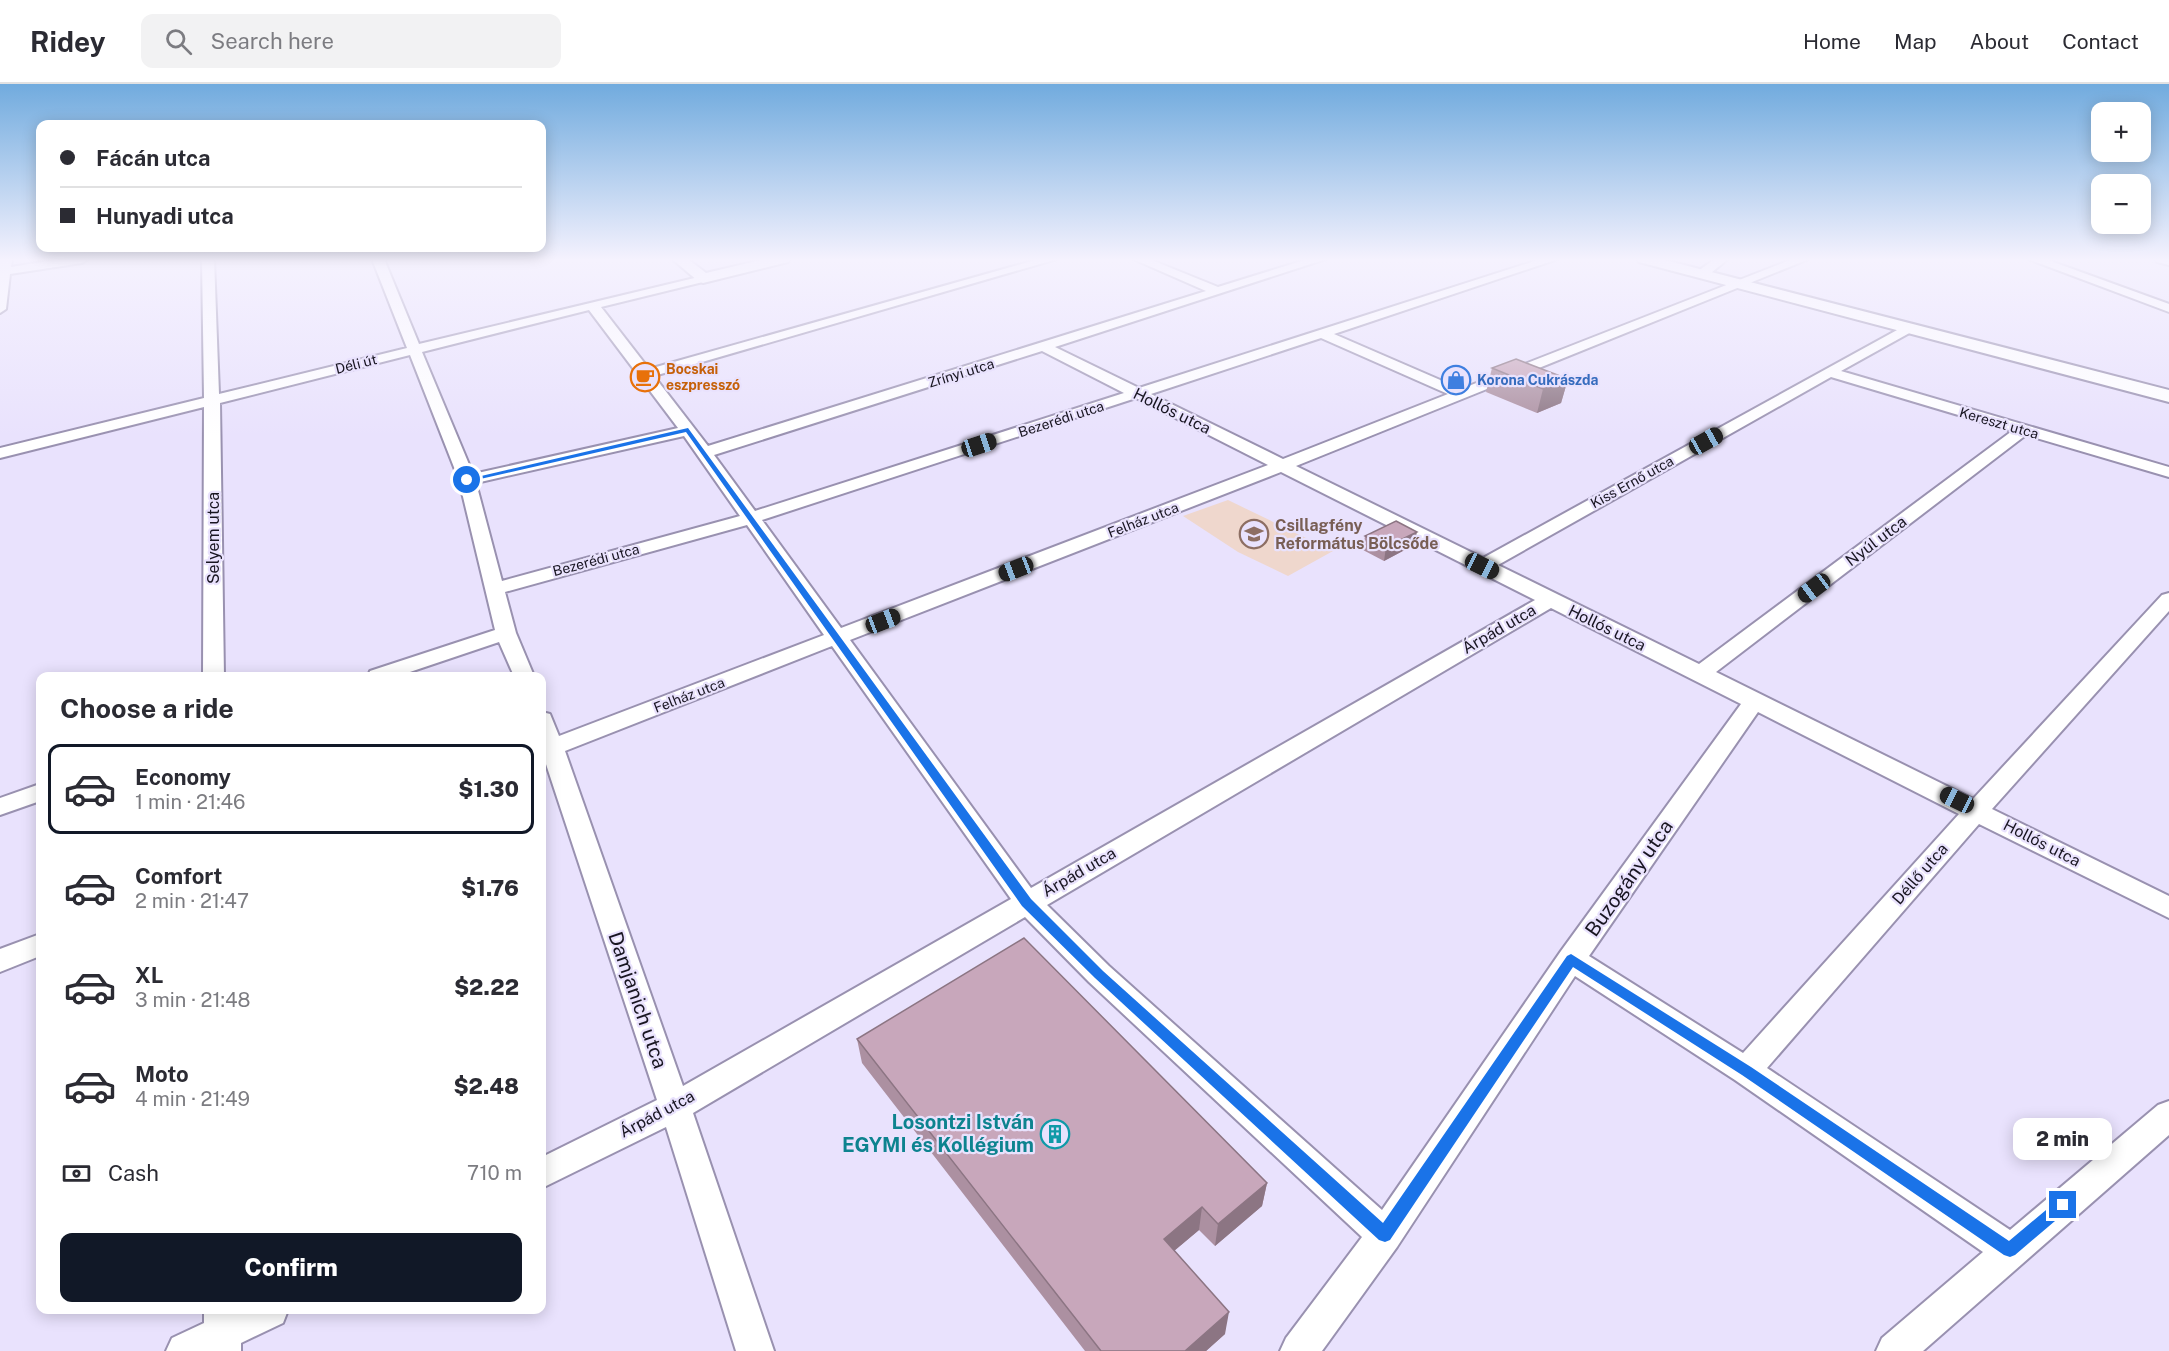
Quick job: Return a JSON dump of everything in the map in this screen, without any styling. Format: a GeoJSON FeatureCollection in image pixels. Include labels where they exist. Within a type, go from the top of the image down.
{"type":"FeatureCollection","features":[{"type":"Feature","properties":{"kind":"main road"},"geometry":{"type":"LineString","coordinates":[[1871,318],[2169,396]]}},
{"type":"Feature","properties":{"kind":"street","name":"Selyem utca"},"geometry":{"type":"LineString","coordinates":[[210,318],[213,672]]}},
{"type":"Feature","properties":{"kind":"street"},"geometry":{"type":"LineString","coordinates":[[401,318],[467,480],[497,588],[506,633],[522,672]]}},
{"type":"Feature","properties":{"kind":"street","name":"Déli út"},"geometry":{"type":"LineString","coordinates":[[0,453],[540,318]]}},
{"type":"Feature","properties":{"kind":"street"},"geometry":{"type":"LineString","coordinates":[[602,318],[647,374],[752,518],[1027,903],[1099,974],[1385,1234]]}},
{"type":"Feature","properties":{"kind":"street"},"geometry":{"type":"LineString","coordinates":[[647,374],[843,318]]}},
{"type":"Feature","properties":{"kind":"street","name":"Zrínyi utca"},"geometry":{"type":"LineString","coordinates":[[704,453],[1134,318]]}},
{"type":"Feature","properties":{"kind":"street","name":"Bezerédi utca"},"geometry":{"type":"LineString","coordinates":[[497,588],[752,518],[1371,318]]}},
{"type":"Feature","properties":{"kind":"street","name":"Felház utca"},"geometry":{"type":"LineString","coordinates":[[547,748],[838,638],[1654,318]]}},
{"type":"Feature","properties":{"kind":"street","name":"Kiss Ernő utca"},"geometry":{"type":"LineString","coordinates":[[1482,566],[1908,328]]}},
{"type":"Feature","properties":{"kind":"street"},"geometry":{"type":"LineString","coordinates":[[1322,334],[1459,394]]}},
{"type":"Feature","properties":{"kind":"street","name":"Hollós utca"},"geometry":{"type":"LineString","coordinates":[[1045,347],[1754,702],[1977,810],[2169,908]]}},
{"type":"Feature","properties":{"kind":"street","name":"Kereszt utca"},"geometry":{"type":"LineString","coordinates":[[1829,372],[2169,472]]}},
{"type":"Feature","properties":{"kind":"street"},"geometry":{"type":"LineString","coordinates":[[467,480],[688,430]]}},
{"type":"Feature","properties":{"kind":"street","name":"Nyúl utca"},"geometry":{"type":"LineString","coordinates":[[1700,674],[2023,430]]}},
{"type":"Feature","properties":{"kind":"street","name":"Déllő utca"},"geometry":{"type":"LineString","coordinates":[[1746,1071],[1977,810],[2169,599]]}},
{"type":"Feature","properties":{"kind":"street","name":"Árpád utca"},"geometry":{"type":"LineString","coordinates":[[546,1171],[675,1107],[1550,600]]}},
{"type":"Feature","properties":{"kind":"street"},"geometry":{"type":"LineString","coordinates":[[390,672],[506,633]]}},
{"type":"Feature","properties":{"kind":"street","name":"Buzogány utca"},"geometry":{"type":"LineString","coordinates":[[1299,1351],[1385,1234],[1571,959],[1754,702]]}},
{"type":"Feature","properties":{"kind":"street","name":"Damjanich utca"},"geometry":{"type":"LineString","coordinates":[[547,748],[675,1107],[755,1351]]}},
{"type":"Feature","properties":{"kind":"street"},"geometry":{"type":"LineString","coordinates":[[0,807],[36,794]]}},
{"type":"Feature","properties":{"kind":"street"},"geometry":{"type":"LineString","coordinates":[[0,961],[36,947]]}},
{"type":"Feature","properties":{"kind":"street"},"geometry":{"type":"LineString","coordinates":[[1571,959],[1746,1071],[2010,1250]]}},
{"type":"Feature","properties":{"kind":"street"},"geometry":{"type":"LineString","coordinates":[[1894,1351],[2169,1115]]}},
{"type":"Feature","properties":{"kind":"street"},"geometry":{"type":"LineString","coordinates":[[185,1351],[261,1314]]}},
{"type":"Feature","properties":{"kind":"shaded area","name":"Csillagfény Református Bölcsőde"},"geometry":{"type":"Polygon","coordinates":[[[1228,500],[1333,551],[1288,576],[1238,552],[1183,516],[1228,500]]]}},
{"type":"Feature","properties":{"kind":"building"},"geometry":{"type":"Polygon","coordinates":[[[1516,359],[1568,379],[1543,389],[1492,368],[1516,359]]]}},
{"type":"Feature","properties":{"kind":"building"},"geometry":{"type":"Polygon","coordinates":[[[1396,521],[1417,532],[1386,547],[1365,536],[1396,521]]]}},
{"type":"Feature","properties":{"kind":"building","name":"Losontzi István EGYMI és Kollégium"},"geometry":{"type":"Polygon","coordinates":[[[1024,938],[1267,1183],[1218,1224],[1202,1207],[1164,1239],[1229,1312],[1185,1351],[1101,1351],[857,1039],[1024,938]]]}},
{"type":"Feature","properties":{"kind":"place","name":"Bocskai eszpresszó"},"geometry":{"type":"Point","coordinates":[645,377]}},
{"type":"Feature","properties":{"kind":"place","name":"Korona Cukrászda"},"geometry":{"type":"Point","coordinates":[1456,380]}},
{"type":"Feature","properties":{"kind":"place","name":"Csillagfény Református Bölcsőde"},"geometry":{"type":"Point","coordinates":[1254,534]}},
{"type":"Feature","properties":{"kind":"place","name":"Losontzi István EGYMI és Kollégium"},"geometry":{"type":"Point","coordinates":[1055,1134]}},
{"type":"Feature","properties":{"kind":"route"},"geometry":{"type":"LineString","coordinates":[[467,480],[688,430],[1027,903],[1099,974],[1385,1234],[1571,959],[1746,1071],[2010,1250],[2063,1205]]}}]}
